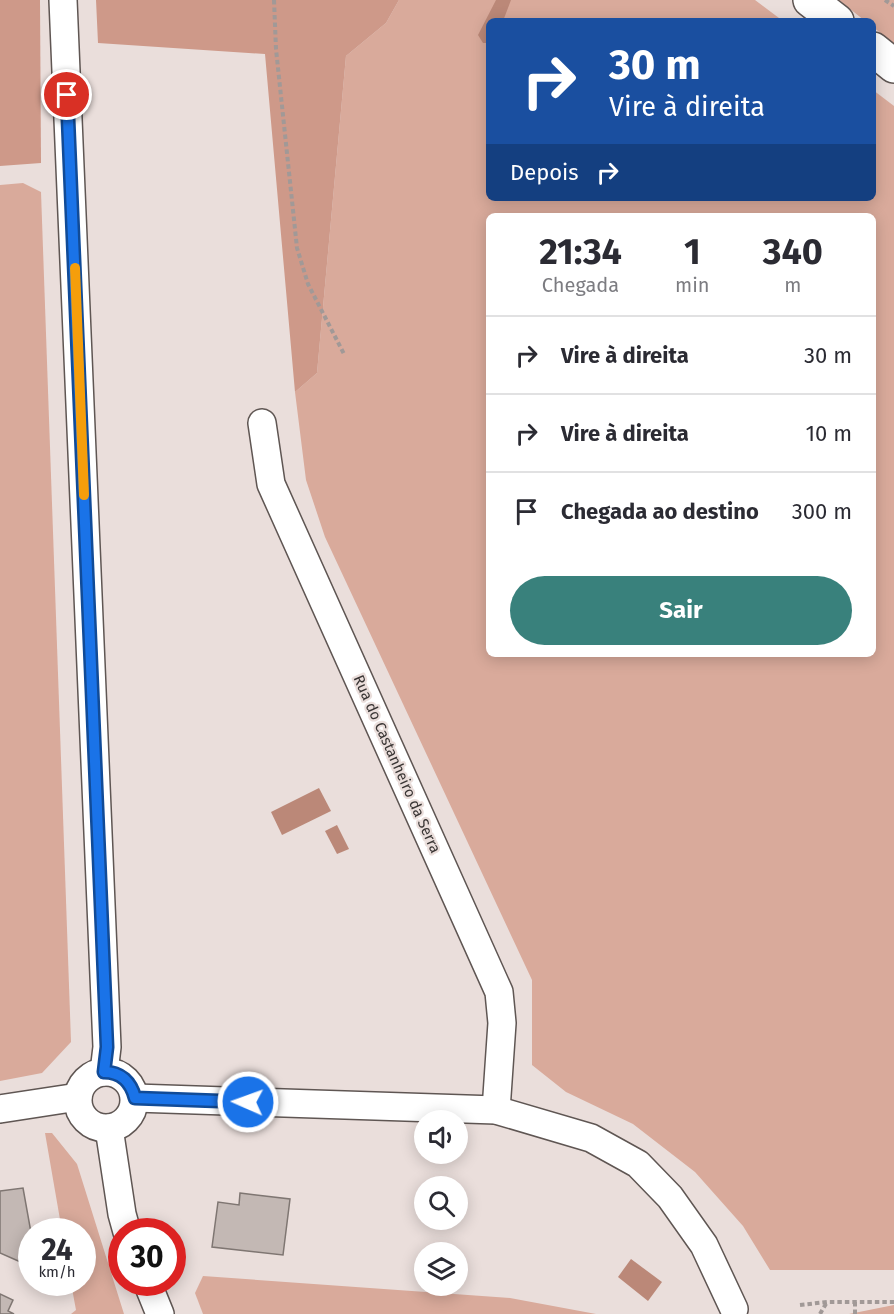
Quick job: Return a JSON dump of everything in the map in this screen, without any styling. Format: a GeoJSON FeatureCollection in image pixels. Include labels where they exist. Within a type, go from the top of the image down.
{"type":"FeatureCollection","features":[{"type":"Feature","properties":{"kind":"main road"},"geometry":{"type":"LineString","coordinates":[[810,0],[833,18]]}},
{"type":"Feature","properties":{"kind":"main road"},"geometry":{"type":"LineString","coordinates":[[876,51],[894,66]]}},
{"type":"Feature","properties":{"kind":"street"},"geometry":{"type":"LineString","coordinates":[[63,0],[107,1047],[104,1072]]}},
{"type":"Feature","properties":{"kind":"street","name":"Rua do Castanheiro da Serra"},"geometry":{"type":"LineString","coordinates":[[262,423],[271,484],[499,992],[501,1023],[496,1110]]}},
{"type":"Feature","properties":{"kind":"street"},"geometry":{"type":"LineString","coordinates":[[104,1072],[119,1075],[127,1080],[135,1098],[132,1112],[126,1120],[109,1128],[90,1123],[79,1107],[78,1098],[81,1086],[87,1079],[104,1072]]}},
{"type":"Feature","properties":{"kind":"street"},"geometry":{"type":"LineString","coordinates":[[0,1109],[78,1098]]}},
{"type":"Feature","properties":{"kind":"street"},"geometry":{"type":"LineString","coordinates":[[135,1098],[496,1110],[591,1138],[638,1164],[670,1197],[704,1245],[734,1308]]}},
{"type":"Feature","properties":{"kind":"street"},"geometry":{"type":"LineString","coordinates":[[109,1128],[123,1218]]}},
{"type":"Feature","properties":{"kind":"street"},"geometry":{"type":"LineString","coordinates":[[153,1296],[160,1314]]}},
{"type":"Feature","properties":{"kind":"path"},"geometry":{"type":"LineString","coordinates":[[274,0],[276,49],[297,248],[308,284],[344,354]]}},
{"type":"Feature","properties":{"kind":"path"},"geometry":{"type":"LineString","coordinates":[[885,0],[894,6]]}},
{"type":"Feature","properties":{"kind":"path"},"geometry":{"type":"LineString","coordinates":[[820,1314],[827,1302]]}},
{"type":"Feature","properties":{"kind":"path"},"geometry":{"type":"LineString","coordinates":[[800,1305],[827,1302],[894,1302]]}},
{"type":"Feature","properties":{"kind":"path"},"geometry":{"type":"LineString","coordinates":[[855,1302],[855,1314]]}},
{"type":"Feature","properties":{"kind":"shaded area"},"geometry":{"type":"Polygon","coordinates":[[[0,0],[40,0],[41,163],[0,166],[0,0]]]}},
{"type":"Feature","properties":{"kind":"shaded area"},"geometry":{"type":"Polygon","coordinates":[[[96,0],[399,0],[386,23],[346,56],[317,373],[295,392],[265,54],[98,43],[96,0]]]}},
{"type":"Feature","properties":{"kind":"shaded area"},"geometry":{"type":"Polygon","coordinates":[[[399,0],[755,0],[779,18],[486,18],[486,201],[876,201],[876,92],[894,106],[894,1270],[770,1270],[743,1226],[695,1172],[633,1124],[566,1092],[532,1065],[532,980],[325,537],[306,480],[295,392],[317,373],[346,56],[386,23],[399,0]]]}},
{"type":"Feature","properties":{"kind":"shaded area"},"geometry":{"type":"Polygon","coordinates":[[[496,0],[511,0],[504,18],[487,18],[496,0]]]}},
{"type":"Feature","properties":{"kind":"shaded area"},"geometry":{"type":"Polygon","coordinates":[[[839,0],[894,0],[894,44],[876,29],[876,18],[861,18],[839,0]]]}},
{"type":"Feature","properties":{"kind":"shaded area"},"geometry":{"type":"Polygon","coordinates":[[[486,19],[486,43],[483,43],[478,35],[486,19]]]}},
{"type":"Feature","properties":{"kind":"shaded area"},"geometry":{"type":"Polygon","coordinates":[[[23,183],[41,192],[71,1042],[42,1073],[0,1081],[0,185],[23,183]]]}},
{"type":"Feature","properties":{"kind":"shaded area"},"geometry":{"type":"Polygon","coordinates":[[[319,788],[331,811],[282,835],[271,812],[319,788]]]}},
{"type":"Feature","properties":{"kind":"shaded area"},"geometry":{"type":"Polygon","coordinates":[[[337,825],[349,849],[337,854],[325,831],[337,825]]]}},
{"type":"Feature","properties":{"kind":"shaded area"},"geometry":{"type":"Polygon","coordinates":[[[45,1133],[52,1133],[77,1164],[94,1218],[60,1218],[45,1133]]]}},
{"type":"Feature","properties":{"kind":"shaded area"},"geometry":{"type":"Polygon","coordinates":[[[96,1225],[108,1263],[108,1296],[118,1296],[124,1314],[71,1314],[76,1310],[73,1296],[96,1296],[96,1225]]]}},
{"type":"Feature","properties":{"kind":"shaded area"},"geometry":{"type":"Polygon","coordinates":[[[631,1259],[662,1282],[648,1301],[618,1277],[631,1259]]]}},
{"type":"Feature","properties":{"kind":"shaded area"},"geometry":{"type":"Polygon","coordinates":[[[203,1276],[414,1291],[414,1296],[468,1295],[510,1298],[596,1314],[203,1314],[195,1293],[203,1276]]]}},
{"type":"Feature","properties":{"kind":"shaded area"},"geometry":{"type":"Polygon","coordinates":[[[894,1305],[894,1314],[849,1314],[894,1305]]]}},
{"type":"Feature","properties":{"kind":"building"},"geometry":{"type":"Polygon","coordinates":[[[23,1188],[28,1218],[18,1218],[18,1261],[0,1253],[0,1191],[23,1188]]]}},
{"type":"Feature","properties":{"kind":"building"},"geometry":{"type":"Polygon","coordinates":[[[240,1193],[290,1199],[283,1255],[212,1247],[218,1202],[239,1205],[240,1193]]]}},
{"type":"Feature","properties":{"kind":"building"},"geometry":{"type":"Polygon","coordinates":[[[0,1294],[13,1300],[8,1311],[14,1314],[0,1314],[0,1294]]]}},
{"type":"Feature","properties":{"kind":"slow traffic"},"geometry":{"type":"LineString","coordinates":[[75,268],[84,495]]}},
{"type":"Feature","properties":{"kind":"route"},"geometry":{"type":"LineString","coordinates":[[67,95],[107,1047],[104,1072],[119,1075],[127,1080],[135,1098],[248,1102]]}}]}
